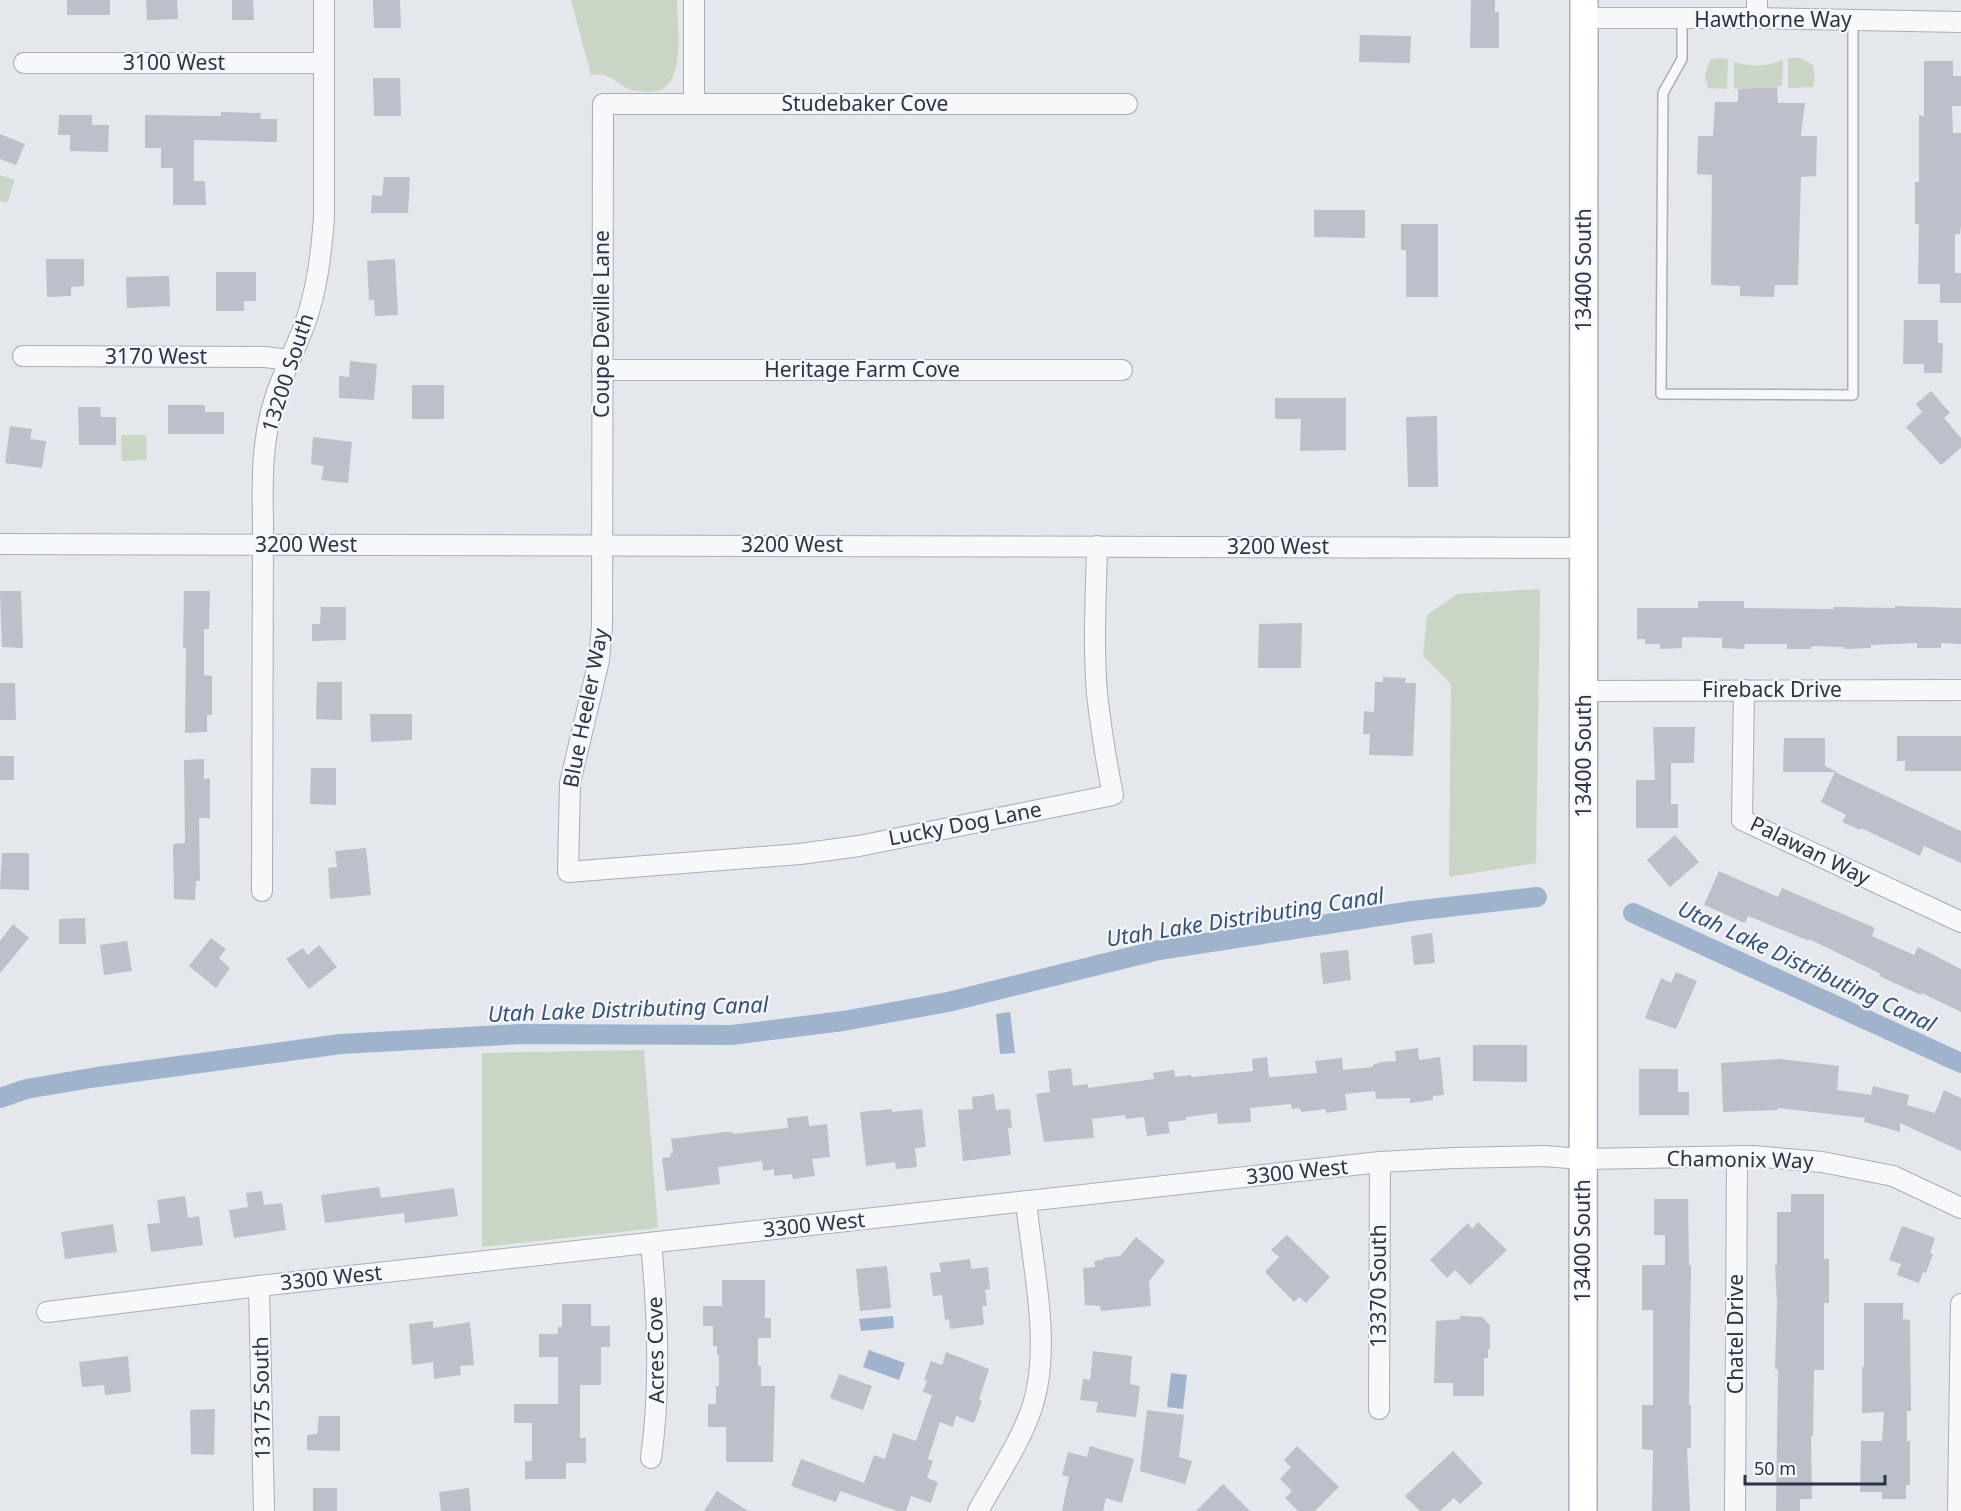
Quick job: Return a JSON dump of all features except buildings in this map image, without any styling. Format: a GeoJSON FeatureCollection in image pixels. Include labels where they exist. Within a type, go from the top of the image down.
{"type":"FeatureCollection","features":[{"type":"Feature","properties":{"kind":"main road","name":"13400 South"},"geometry":{"type":"LineString","coordinates":[[1583,1511],[1584,9]]}},
{"type":"Feature","properties":{"kind":"street","name":"13200 South"},"geometry":{"type":"LineString","coordinates":[[262,891],[262,474],[274,399],[315,290],[321,251],[324,218],[324,0]]}},
{"type":"Feature","properties":{"kind":"street"},"geometry":{"type":"LineString","coordinates":[[694,0],[694,104]]}},
{"type":"Feature","properties":{"kind":"street","name":"Hawthorne Way"},"geometry":{"type":"LineString","coordinates":[[1584,9],[1682,19],[1757,9],[1853,20],[1961,22]]}},
{"type":"Feature","properties":{"kind":"street","name":"3100 West"},"geometry":{"type":"LineString","coordinates":[[24,63],[324,63]]}},
{"type":"Feature","properties":{"kind":"street","name":"Studebaker Cove"},"geometry":{"type":"LineString","coordinates":[[603,104],[1126,104]]}},
{"type":"Feature","properties":{"kind":"street","name":"Coupe Deville Lane"},"geometry":{"type":"LineString","coordinates":[[602,545],[603,104]]}},
{"type":"Feature","properties":{"kind":"street","name":"3170 West"},"geometry":{"type":"LineString","coordinates":[[23,356],[265,357],[289,360]]}},
{"type":"Feature","properties":{"kind":"street","name":"Heritage Farm Cove"},"geometry":{"type":"LineString","coordinates":[[602,370],[1122,370]]}},
{"type":"Feature","properties":{"kind":"street","name":"3200 West"},"geometry":{"type":"LineString","coordinates":[[0,544],[1585,548]]}},
{"type":"Feature","properties":{"kind":"street","name":"Blue Heeler Way"},"geometry":{"type":"LineString","coordinates":[[568,872],[570,783],[599,660],[602,626],[602,545]]}},
{"type":"Feature","properties":{"kind":"street","name":"Lucky Dog Lane"},"geometry":{"type":"LineString","coordinates":[[568,872],[789,855],[859,846],[1113,795],[1104,750],[1097,692],[1097,546]]}},
{"type":"Feature","properties":{"kind":"street","name":"Palawan Way"},"geometry":{"type":"LineString","coordinates":[[1744,690],[1742,820],[1961,922]]}},
{"type":"Feature","properties":{"kind":"street","name":"Fireback Drive"},"geometry":{"type":"LineString","coordinates":[[1584,691],[1961,690]]}},
{"type":"Feature","properties":{"kind":"street","name":"3300 West"},"geometry":{"type":"LineString","coordinates":[[47,1312],[259,1286],[1380,1162],[1544,1156],[1582,1159]]}},
{"type":"Feature","properties":{"kind":"street","name":"Chamonix Way"},"geometry":{"type":"LineString","coordinates":[[1582,1159],[1737,1156],[1822,1162],[1893,1176],[1961,1208]]}},
{"type":"Feature","properties":{"kind":"street","name":"Chatel Drive"},"geometry":{"type":"LineString","coordinates":[[1735,1511],[1737,1156]]}},
{"type":"Feature","properties":{"kind":"street","name":"13370 South"},"geometry":{"type":"LineString","coordinates":[[1379,1409],[1380,1162]]}},
{"type":"Feature","properties":{"kind":"street"},"geometry":{"type":"LineString","coordinates":[[978,1511],[1025,1425],[1034,1403],[1039,1380],[1041,1332],[1026,1201]]}},
{"type":"Feature","properties":{"kind":"street","name":"Acres Cove"},"geometry":{"type":"LineString","coordinates":[[651,1243],[657,1304],[656,1419],[651,1458]]}},
{"type":"Feature","properties":{"kind":"street","name":"13175 South"},"geometry":{"type":"LineString","coordinates":[[259,1286],[264,1511]]}},
{"type":"Feature","properties":{"kind":"street"},"geometry":{"type":"LineString","coordinates":[[1958,1511],[1961,1304]]}},
{"type":"Feature","properties":{"kind":"lane"},"geometry":{"type":"LineString","coordinates":[[1682,19],[1682,59],[1663,93],[1661,394],[1853,395],[1853,20]]}},
{"type":"Feature","properties":{"kind":"green space"},"geometry":{"type":"Polygon","coordinates":[[[571,0],[677,0],[678,55],[671,81],[663,89],[643,92],[629,89],[608,76],[591,75],[571,0]]]}},
{"type":"Feature","properties":{"kind":"green space"},"geometry":{"type":"Polygon","coordinates":[[[1788,58],[1801,58],[1813,65],[1815,78],[1813,87],[1788,88],[1788,58]]]}},
{"type":"Feature","properties":{"kind":"green space"},"geometry":{"type":"Polygon","coordinates":[[[1728,59],[1727,89],[1708,88],[1705,75],[1710,60],[1728,59]]]}},
{"type":"Feature","properties":{"kind":"green space"},"geometry":{"type":"Polygon","coordinates":[[[1783,60],[1782,86],[1734,89],[1734,62],[1759,66],[1783,60]]]}},
{"type":"Feature","properties":{"kind":"green space"},"geometry":{"type":"Polygon","coordinates":[[[0,175],[15,180],[7,203],[0,201],[0,175]]]}},
{"type":"Feature","properties":{"kind":"green space"},"geometry":{"type":"Polygon","coordinates":[[[121,435],[146,435],[147,460],[122,461],[121,435]]]}},
{"type":"Feature","properties":{"kind":"green space"},"geometry":{"type":"Polygon","coordinates":[[[1540,589],[1536,863],[1449,877],[1451,684],[1423,656],[1427,615],[1457,594],[1540,589]]]}},
{"type":"Feature","properties":{"kind":"green space"},"geometry":{"type":"Polygon","coordinates":[[[644,1050],[658,1228],[482,1247],[482,1053],[644,1050]]]}},
{"type":"Feature","properties":{"kind":"water"},"geometry":{"type":"Polygon","coordinates":[[[1010,1012],[1015,1053],[1000,1054],[996,1014],[1010,1012]]]}},
{"type":"Feature","properties":{"kind":"water"},"geometry":{"type":"Polygon","coordinates":[[[893,1316],[894,1328],[861,1331],[859,1319],[893,1316]]]}},
{"type":"Feature","properties":{"kind":"water"},"geometry":{"type":"Polygon","coordinates":[[[869,1350],[905,1363],[899,1380],[863,1367],[869,1350]]]}},
{"type":"Feature","properties":{"kind":"water"},"geometry":{"type":"Polygon","coordinates":[[[1171,1373],[1187,1375],[1183,1409],[1167,1407],[1171,1373]]]}},
{"type":"Feature","properties":{"kind":"waterway","name":"Utah Lake Distributing Canal"},"geometry":{"type":"LineString","coordinates":[[0,1098],[26,1089],[97,1077],[341,1044],[521,1034],[732,1035],[843,1021],[948,1002],[1159,950],[1412,911],[1537,897]]}},
{"type":"Feature","properties":{"kind":"waterway","name":"Utah Lake Distributing Canal"},"geometry":{"type":"LineString","coordinates":[[1633,913],[1961,1063]]}}]}
